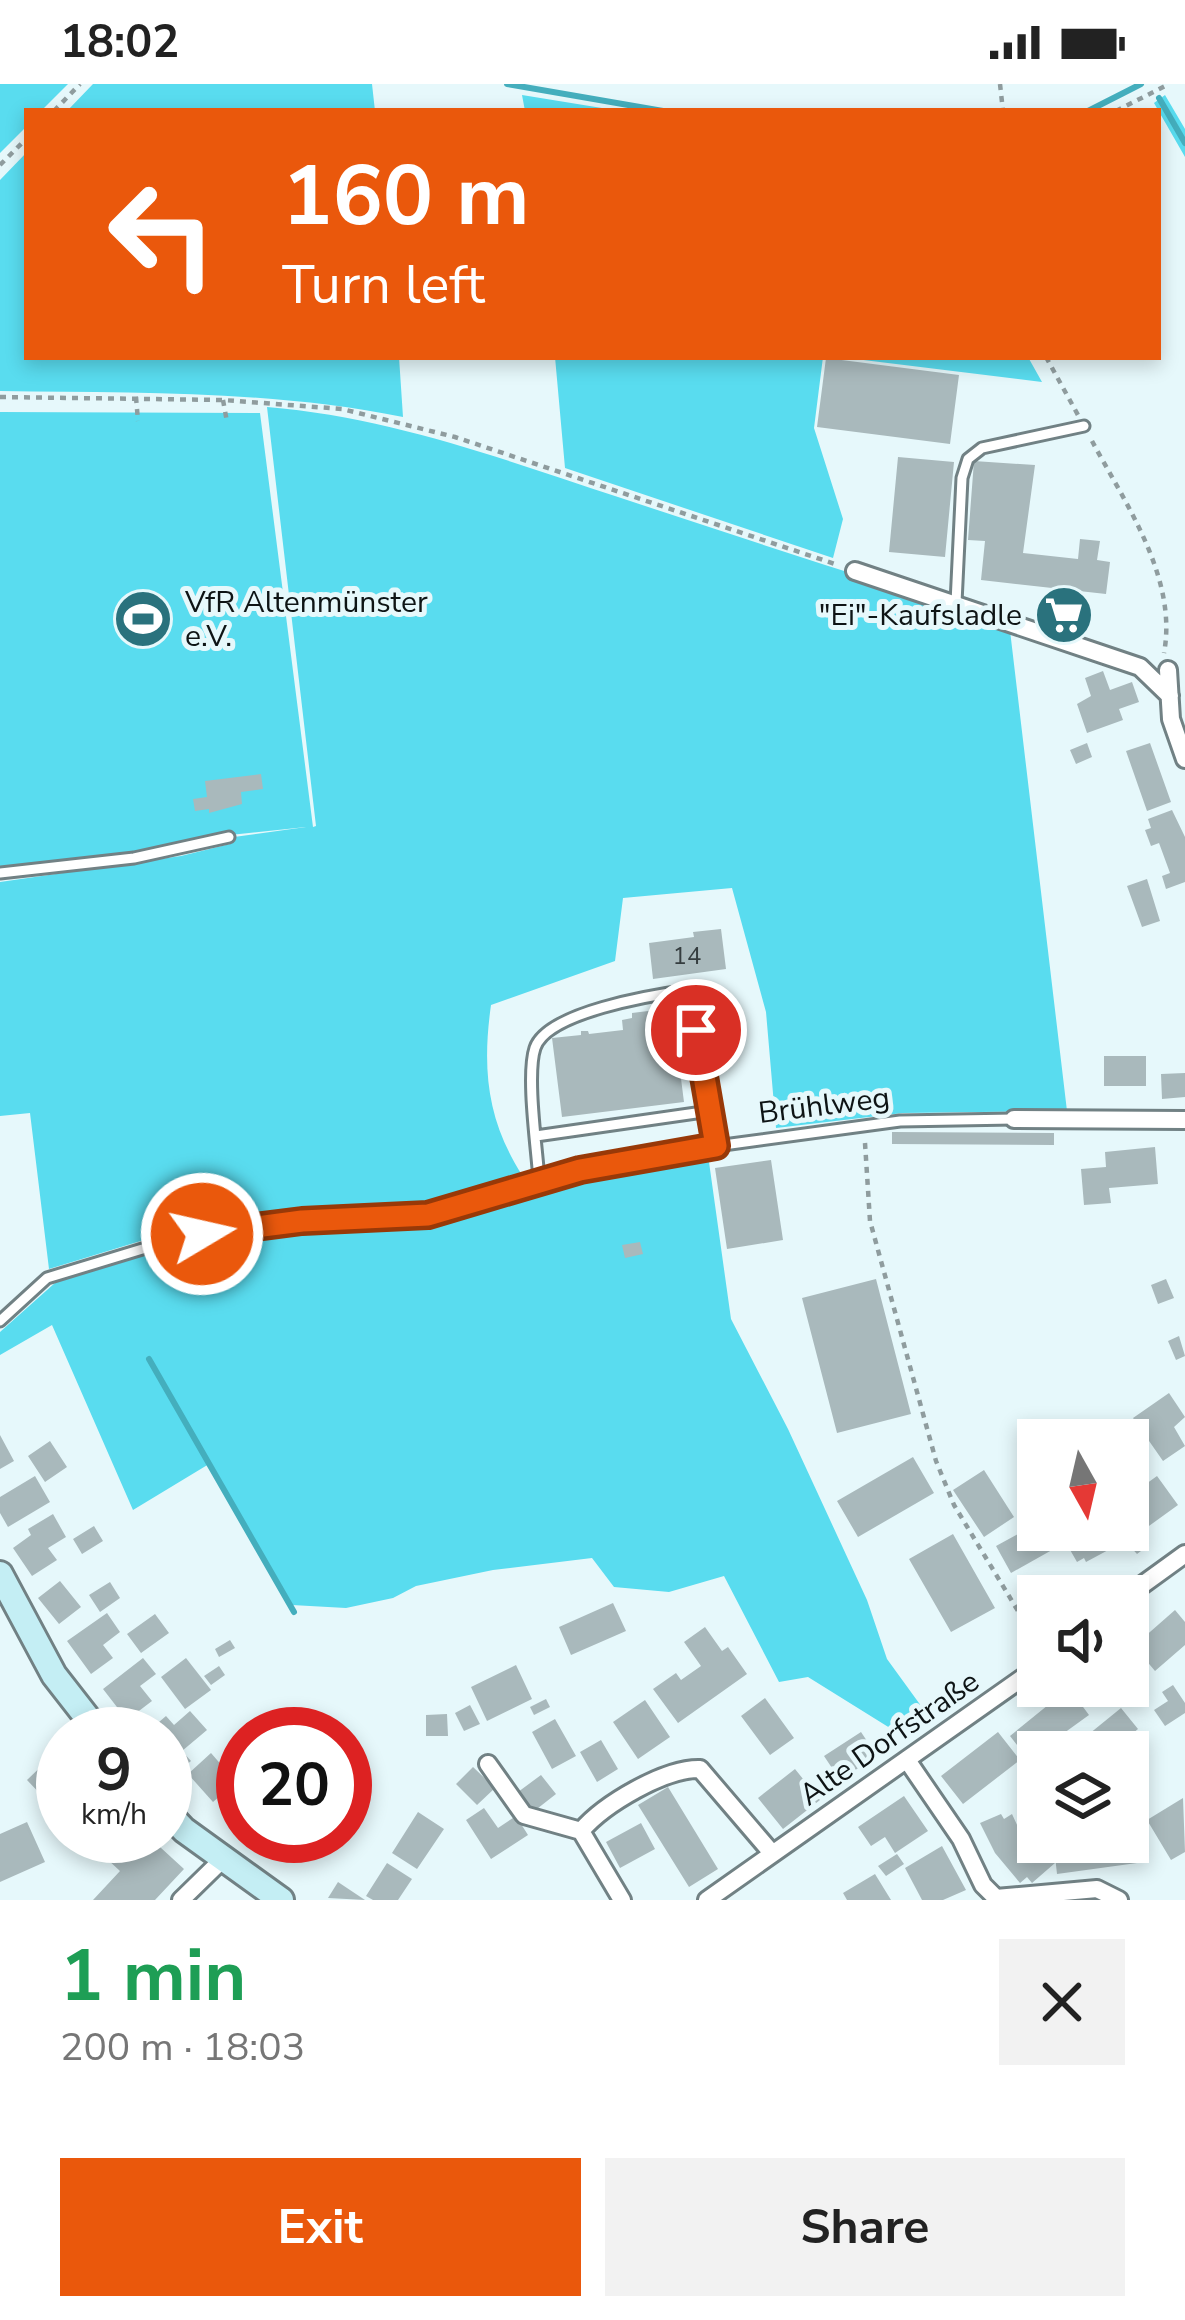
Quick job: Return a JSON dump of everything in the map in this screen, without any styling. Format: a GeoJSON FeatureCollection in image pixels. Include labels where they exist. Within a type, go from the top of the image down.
{"type":"FeatureCollection","features":[{"type":"Feature","properties":{"kind":"street"},"geometry":{"type":"LineString","coordinates":[[855,571],[1140,667],[1170,697]]}},
{"type":"Feature","properties":{"kind":"street"},"geometry":{"type":"LineString","coordinates":[[1168,670],[1172,718],[1185,759]]}},
{"type":"Feature","properties":{"kind":"street","name":"Brühlweg"},"geometry":{"type":"LineString","coordinates":[[1014,1119],[1185,1120]]}},
{"type":"Feature","properties":{"kind":"street"},"geometry":{"type":"LineString","coordinates":[[1149,1580],[1185,1554]]}},
{"type":"Feature","properties":{"kind":"street"},"geometry":{"type":"LineString","coordinates":[[0,1574],[54,1675],[79,1707]]}},
{"type":"Feature","properties":{"kind":"street","name":"Alte Dorfstraße"},"geometry":{"type":"LineString","coordinates":[[707,1900],[1017,1682]]}},
{"type":"Feature","properties":{"kind":"street"},"geometry":{"type":"LineString","coordinates":[[907,1760],[962,1839],[983,1885],[996,1898],[1097,1889],[1119,1900]]}},
{"type":"Feature","properties":{"kind":"street"},"geometry":{"type":"LineString","coordinates":[[488,1764],[524,1815],[581,1831],[622,1900]]}},
{"type":"Feature","properties":{"kind":"street"},"geometry":{"type":"LineString","coordinates":[[581,1831],[595,1815],[679,1769],[700,1769],[771,1852]]}},
{"type":"Feature","properties":{"kind":"street"},"geometry":{"type":"LineString","coordinates":[[181,1900],[219,1863]]}},
{"type":"Feature","properties":{"kind":"street"},"geometry":{"type":"LineString","coordinates":[[231,1863],[281,1900]]}},
{"type":"Feature","properties":{"kind":"lane"},"geometry":{"type":"LineString","coordinates":[[956,603],[962,478],[968,459],[982,448],[1084,426]]}},
{"type":"Feature","properties":{"kind":"lane"},"geometry":{"type":"LineString","coordinates":[[0,873],[134,858],[229,837]]}},
{"type":"Feature","properties":{"kind":"lane"},"geometry":{"type":"LineString","coordinates":[[539,1180],[533,1052],[545,1031],[567,1018],[650,995],[688,990],[716,1146]]}},
{"type":"Feature","properties":{"kind":"lane"},"geometry":{"type":"LineString","coordinates":[[536,1136],[710,1111]]}},
{"type":"Feature","properties":{"kind":"lane","name":"Brühlweg"},"geometry":{"type":"LineString","coordinates":[[0,1321],[47,1278],[172,1240],[302,1221],[428,1215],[539,1180],[716,1146],[864,1125],[1014,1119]]}},
{"type":"Feature","properties":{"kind":"path"},"geometry":{"type":"LineString","coordinates":[[56,108],[80,84]]}},
{"type":"Feature","properties":{"kind":"path"},"geometry":{"type":"LineString","coordinates":[[1122,108],[1169,84]]}},
{"type":"Feature","properties":{"kind":"path"},"geometry":{"type":"LineString","coordinates":[[0,166],[24,141]]}},
{"type":"Feature","properties":{"kind":"path"},"geometry":{"type":"LineString","coordinates":[[1048,360],[1152,560],[1165,610],[1168,670]]}},
{"type":"Feature","properties":{"kind":"path"},"geometry":{"type":"LineString","coordinates":[[0,397],[223,400],[342,409],[417,426],[855,571]]}},
{"type":"Feature","properties":{"kind":"path"},"geometry":{"type":"LineString","coordinates":[[136,397],[138,421]]}},
{"type":"Feature","properties":{"kind":"path"},"geometry":{"type":"LineString","coordinates":[[223,400],[227,422]]}},
{"type":"Feature","properties":{"kind":"path"},"geometry":{"type":"LineString","coordinates":[[864,1125],[870,1221],[936,1461],[954,1505],[1017,1609]]}},
{"type":"Feature","properties":{"kind":"shaded area"},"geometry":{"type":"Polygon","coordinates":[[[0,84],[68,84],[44,108],[24,108],[24,129],[0,153],[0,84]]]}},
{"type":"Feature","properties":{"kind":"shaded area"},"geometry":{"type":"Polygon","coordinates":[[[93,84],[372,84],[375,108],[70,108],[93,84]]]}},
{"type":"Feature","properties":{"kind":"shaded area"},"geometry":{"type":"Polygon","coordinates":[[[522,95],[602,108],[524,108],[522,95]]]}},
{"type":"Feature","properties":{"kind":"shaded area"},"geometry":{"type":"Polygon","coordinates":[[[1165,95],[1185,129],[1185,157],[1161,108],[1154,103],[1165,95]]]}},
{"type":"Feature","properties":{"kind":"shaded area"},"geometry":{"type":"Polygon","coordinates":[[[24,155],[24,360],[399,360],[403,417],[253,397],[0,391],[0,180],[24,155]]]}},
{"type":"Feature","properties":{"kind":"shaded area"},"geometry":{"type":"Polygon","coordinates":[[[555,360],[823,360],[814,428],[843,519],[833,558],[565,468],[555,360]]]}},
{"type":"Feature","properties":{"kind":"shaded area"},"geometry":{"type":"Polygon","coordinates":[[[863,360],[1030,360],[1042,382],[863,360]]]}},
{"type":"Feature","properties":{"kind":"shaded area"},"geometry":{"type":"Polygon","coordinates":[[[267,407],[357,420],[445,442],[1009,622],[1067,1111],[903,1113],[776,1128],[766,1012],[732,888],[623,898],[615,961],[491,1005],[490,1093],[501,1134],[522,1175],[427,1208],[312,1212],[232,1221],[170,1232],[49,1269],[30,1113],[0,1116],[0,882],[181,856],[230,844],[234,837],[306,827],[230,835],[226,843],[197,849],[0,873],[0,412],[260,413],[313,827],[267,407]]]}},
{"type":"Feature","properties":{"kind":"shaded area"},"geometry":{"type":"Polygon","coordinates":[[[708,1155],[731,1319],[867,1600],[887,1659],[932,1721],[906,1738],[808,1677],[779,1682],[724,1576],[669,1592],[614,1587],[592,1558],[493,1570],[416,1586],[393,1598],[346,1608],[292,1605],[209,1464],[133,1510],[52,1325],[0,1355],[0,1332],[56,1282],[140,1256],[302,1229],[426,1224],[546,1184],[548,1189],[686,1164],[686,1158],[708,1155]]]}},
{"type":"Feature","properties":{"kind":"building"},"geometry":{"type":"Polygon","coordinates":[[[826,360],[959,375],[950,444],[817,427],[826,360]]]}},
{"type":"Feature","properties":{"kind":"building"},"geometry":{"type":"Polygon","coordinates":[[[898,457],[954,462],[945,557],[889,552],[898,457]]]}},
{"type":"Feature","properties":{"kind":"building"},"geometry":{"type":"Polygon","coordinates":[[[974,461],[1035,465],[1023,553],[1078,559],[1080,539],[1100,541],[1097,560],[1110,562],[1106,594],[981,580],[985,541],[968,540],[974,461]]]}},
{"type":"Feature","properties":{"kind":"building"},"geometry":{"type":"Polygon","coordinates":[[[1103,671],[1110,690],[1132,682],[1139,702],[1119,709],[1123,720],[1087,733],[1077,704],[1091,696],[1085,678],[1103,671]]]}},
{"type":"Feature","properties":{"kind":"building"},"geometry":{"type":"Polygon","coordinates":[[[1087,743],[1092,757],[1076,764],[1070,750],[1087,743]]]}},
{"type":"Feature","properties":{"kind":"building"},"geometry":{"type":"Polygon","coordinates":[[[1150,743],[1171,802],[1147,811],[1126,751],[1150,743]]]}},
{"type":"Feature","properties":{"kind":"building"},"geometry":{"type":"Polygon","coordinates":[[[261,774],[263,789],[241,792],[242,804],[209,813],[209,809],[195,811],[193,799],[207,797],[205,781],[261,774]]]}},
{"type":"Feature","properties":{"kind":"building"},"geometry":{"type":"Polygon","coordinates":[[[1172,810],[1185,837],[1185,882],[1166,889],[1162,876],[1170,873],[1159,843],[1151,846],[1145,830],[1151,828],[1148,819],[1172,810]]]}},
{"type":"Feature","properties":{"kind":"building"},"geometry":{"type":"Polygon","coordinates":[[[1147,879],[1160,921],[1142,927],[1127,886],[1147,879]]]}},
{"type":"Feature","properties":{"kind":"building"},"geometry":{"type":"Polygon","coordinates":[[[721,929],[726,969],[653,979],[649,943],[721,929]]]}},
{"type":"Feature","properties":{"kind":"building"},"geometry":{"type":"Polygon","coordinates":[[[672,1008],[684,1102],[562,1117],[552,1038],[581,1035],[581,1031],[623,1030],[622,1020],[632,1018],[632,1013],[672,1008]]]}},
{"type":"Feature","properties":{"kind":"building"},"geometry":{"type":"Polygon","coordinates":[[[1104,1056],[1146,1056],[1146,1086],[1104,1086],[1104,1056]]]}},
{"type":"Feature","properties":{"kind":"building"},"geometry":{"type":"Polygon","coordinates":[[[1185,1073],[1185,1097],[1162,1099],[1161,1074],[1185,1073]]]}},
{"type":"Feature","properties":{"kind":"building"},"geometry":{"type":"Polygon","coordinates":[[[892,1132],[1054,1133],[1054,1145],[892,1144],[892,1132]]]}},
{"type":"Feature","properties":{"kind":"building"},"geometry":{"type":"Polygon","coordinates":[[[1155,1147],[1158,1184],[1109,1188],[1111,1203],[1084,1205],[1081,1169],[1106,1167],[1105,1152],[1155,1147]]]}},
{"type":"Feature","properties":{"kind":"building"},"geometry":{"type":"Polygon","coordinates":[[[771,1160],[783,1240],[727,1249],[715,1168],[771,1160]]]}},
{"type":"Feature","properties":{"kind":"building"},"geometry":{"type":"Polygon","coordinates":[[[640,1242],[643,1254],[625,1258],[622,1245],[640,1242]]]}},
{"type":"Feature","properties":{"kind":"building"},"geometry":{"type":"Polygon","coordinates":[[[876,1279],[911,1414],[837,1433],[802,1298],[876,1279]]]}},
{"type":"Feature","properties":{"kind":"building"},"geometry":{"type":"Polygon","coordinates":[[[1166,1279],[1174,1298],[1158,1304],[1151,1285],[1166,1279]]]}},
{"type":"Feature","properties":{"kind":"building"},"geometry":{"type":"Polygon","coordinates":[[[1179,1336],[1185,1356],[1176,1360],[1168,1341],[1179,1336]]]}},
{"type":"Feature","properties":{"kind":"building"},"geometry":{"type":"Polygon","coordinates":[[[1169,1393],[1185,1417],[1174,1427],[1185,1446],[1163,1461],[1149,1441],[1149,1419],[1133,1418],[1169,1393]]]}},
{"type":"Feature","properties":{"kind":"building"},"geometry":{"type":"Polygon","coordinates":[[[0,1435],[14,1461],[0,1469],[0,1435]]]}},
{"type":"Feature","properties":{"kind":"building"},"geometry":{"type":"Polygon","coordinates":[[[50,1441],[67,1467],[45,1482],[28,1456],[50,1441]]]}},
{"type":"Feature","properties":{"kind":"building"},"geometry":{"type":"Polygon","coordinates":[[[913,1457],[934,1493],[858,1537],[837,1501],[913,1457]]]}},
{"type":"Feature","properties":{"kind":"building"},"geometry":{"type":"Polygon","coordinates":[[[984,1470],[1014,1517],[984,1537],[953,1490],[984,1470]]]}},
{"type":"Feature","properties":{"kind":"building"},"geometry":{"type":"Polygon","coordinates":[[[35,1476],[50,1502],[8,1527],[0,1513],[0,1497],[35,1476]]]}},
{"type":"Feature","properties":{"kind":"building"},"geometry":{"type":"Polygon","coordinates":[[[1157,1476],[1178,1505],[1149,1526],[1149,1482],[1157,1476]]]}},
{"type":"Feature","properties":{"kind":"building"},"geometry":{"type":"Polygon","coordinates":[[[53,1514],[66,1537],[48,1548],[57,1560],[32,1576],[13,1548],[31,1535],[28,1529],[53,1514]]]}},
{"type":"Feature","properties":{"kind":"building"},"geometry":{"type":"Polygon","coordinates":[[[94,1526],[103,1541],[82,1554],[73,1539],[94,1526]]]}},
{"type":"Feature","properties":{"kind":"building"},"geometry":{"type":"Polygon","coordinates":[[[953,1534],[995,1608],[951,1632],[909,1559],[953,1534]]]}},
{"type":"Feature","properties":{"kind":"building"},"geometry":{"type":"Polygon","coordinates":[[[1017,1534],[1017,1551],[1050,1551],[1011,1573],[996,1546],[1017,1534]]]}},
{"type":"Feature","properties":{"kind":"building"},"geometry":{"type":"Polygon","coordinates":[[[1071,1551],[1106,1551],[1086,1562],[1084,1558],[1077,1562],[1071,1551]]]}},
{"type":"Feature","properties":{"kind":"building"},"geometry":{"type":"Polygon","coordinates":[[[60,1581],[81,1607],[59,1624],[38,1598],[60,1581]]]}},
{"type":"Feature","properties":{"kind":"building"},"geometry":{"type":"Polygon","coordinates":[[[110,1582],[120,1598],[100,1612],[89,1595],[110,1582]]]}},
{"type":"Feature","properties":{"kind":"building"},"geometry":{"type":"Polygon","coordinates":[[[613,1603],[626,1631],[571,1655],[559,1627],[613,1603]]]}},
{"type":"Feature","properties":{"kind":"building"},"geometry":{"type":"Polygon","coordinates":[[[1175,1610],[1185,1622],[1185,1645],[1155,1671],[1149,1664],[1149,1633],[1175,1610]]]}},
{"type":"Feature","properties":{"kind":"building"},"geometry":{"type":"Polygon","coordinates":[[[107,1613],[120,1632],[103,1645],[113,1658],[91,1674],[67,1641],[107,1613]]]}},
{"type":"Feature","properties":{"kind":"building"},"geometry":{"type":"Polygon","coordinates":[[[155,1614],[169,1633],[141,1653],[127,1634],[155,1614]]]}},
{"type":"Feature","properties":{"kind":"building"},"geometry":{"type":"Polygon","coordinates":[[[705,1627],[722,1651],[728,1647],[747,1674],[678,1723],[653,1689],[676,1673],[681,1680],[701,1666],[684,1642],[705,1627]]]}},
{"type":"Feature","properties":{"kind":"building"},"geometry":{"type":"Polygon","coordinates":[[[230,1640],[235,1648],[219,1657],[215,1649],[230,1640]]]}},
{"type":"Feature","properties":{"kind":"building"},"geometry":{"type":"Polygon","coordinates":[[[143,1658],[156,1674],[140,1686],[152,1701],[144,1707],[117,1707],[103,1689],[143,1658]]]}},
{"type":"Feature","properties":{"kind":"building"},"geometry":{"type":"Polygon","coordinates":[[[186,1658],[211,1690],[184,1707],[161,1677],[186,1658]]]}},
{"type":"Feature","properties":{"kind":"building"},"geometry":{"type":"Polygon","coordinates":[[[516,1665],[532,1699],[487,1721],[471,1687],[516,1665]]]}},
{"type":"Feature","properties":{"kind":"building"},"geometry":{"type":"Polygon","coordinates":[[[219,1666],[225,1675],[211,1685],[204,1676],[219,1666]]]}},
{"type":"Feature","properties":{"kind":"building"},"geometry":{"type":"Polygon","coordinates":[[[1173,1685],[1185,1703],[1185,1713],[1165,1726],[1154,1710],[1168,1701],[1162,1692],[1173,1685]]]}},
{"type":"Feature","properties":{"kind":"building"},"geometry":{"type":"Polygon","coordinates":[[[765,1698],[794,1738],[770,1755],[741,1716],[765,1698]]]}},
{"type":"Feature","properties":{"kind":"building"},"geometry":{"type":"Polygon","coordinates":[[[546,1699],[550,1707],[534,1715],[530,1707],[546,1699]]]}},
{"type":"Feature","properties":{"kind":"building"},"geometry":{"type":"Polygon","coordinates":[[[645,1700],[670,1737],[638,1759],[613,1722],[645,1700]]]}},
{"type":"Feature","properties":{"kind":"building"},"geometry":{"type":"Polygon","coordinates":[[[470,1705],[480,1724],[464,1731],[455,1713],[470,1705]]]}},
{"type":"Feature","properties":{"kind":"building"},"geometry":{"type":"Polygon","coordinates":[[[1046,1707],[1083,1707],[1089,1715],[1067,1731],[1017,1731],[1017,1745],[1010,1736],[1046,1707]]]}},
{"type":"Feature","properties":{"kind":"building"},"geometry":{"type":"Polygon","coordinates":[[[1121,1708],[1138,1729],[1136,1731],[1093,1731],[1121,1708]]]}},
{"type":"Feature","properties":{"kind":"building"},"geometry":{"type":"Polygon","coordinates":[[[192,1713],[207,1730],[192,1743],[192,1713]]]}},
{"type":"Feature","properties":{"kind":"building"},"geometry":{"type":"Polygon","coordinates":[[[447,1714],[448,1736],[426,1736],[426,1715],[447,1714]]]}},
{"type":"Feature","properties":{"kind":"building"},"geometry":{"type":"Polygon","coordinates":[[[555,1719],[576,1756],[552,1769],[532,1732],[555,1719]]]}},
{"type":"Feature","properties":{"kind":"building"},"geometry":{"type":"Polygon","coordinates":[[[861,1732],[877,1756],[840,1780],[824,1756],[861,1732]]]}},
{"type":"Feature","properties":{"kind":"building"},"geometry":{"type":"Polygon","coordinates":[[[998,1732],[1017,1756],[1017,1762],[963,1804],[941,1776],[998,1732]]]}},
{"type":"Feature","properties":{"kind":"building"},"geometry":{"type":"Polygon","coordinates":[[[601,1740],[618,1769],[597,1782],[580,1752],[601,1740]]]}},
{"type":"Feature","properties":{"kind":"building"},"geometry":{"type":"Polygon","coordinates":[[[211,1753],[216,1759],[213,1802],[192,1778],[192,1770],[211,1753]]]}},
{"type":"Feature","properties":{"kind":"building"},"geometry":{"type":"Polygon","coordinates":[[[473,1767],[495,1788],[477,1805],[456,1784],[473,1767]]]}},
{"type":"Feature","properties":{"kind":"building"},"geometry":{"type":"Polygon","coordinates":[[[795,1769],[820,1800],[783,1829],[758,1798],[795,1769]]]}},
{"type":"Feature","properties":{"kind":"building"},"geometry":{"type":"Polygon","coordinates":[[[541,1775],[556,1794],[533,1812],[518,1792],[541,1775]]]}},
{"type":"Feature","properties":{"kind":"building"},"geometry":{"type":"Polygon","coordinates":[[[668,1787],[718,1869],[689,1887],[638,1805],[668,1787]]]}},
{"type":"Feature","properties":{"kind":"building"},"geometry":{"type":"Polygon","coordinates":[[[904,1796],[928,1831],[895,1853],[885,1837],[871,1846],[858,1827],[904,1796]]]}},
{"type":"Feature","properties":{"kind":"building"},"geometry":{"type":"Polygon","coordinates":[[[1183,1798],[1185,1852],[1171,1860],[1149,1819],[1183,1798]]]}},
{"type":"Feature","properties":{"kind":"building"},"geometry":{"type":"Polygon","coordinates":[[[484,1808],[498,1828],[516,1816],[528,1835],[491,1859],[466,1820],[484,1808]]]}},
{"type":"Feature","properties":{"kind":"building"},"geometry":{"type":"Polygon","coordinates":[[[418,1812],[444,1829],[417,1869],[392,1853],[418,1812]]]}},
{"type":"Feature","properties":{"kind":"building"},"geometry":{"type":"Polygon","coordinates":[[[1012,1814],[1017,1825],[1017,1863],[1055,1863],[1032,1883],[1027,1877],[1020,1883],[995,1853],[980,1823],[1012,1814]]]}},
{"type":"Feature","properties":{"kind":"building"},"geometry":{"type":"Polygon","coordinates":[[[27,1822],[36,1842],[36,1863],[43,1863],[0,1882],[0,1834],[27,1822]]]}},
{"type":"Feature","properties":{"kind":"building"},"geometry":{"type":"Polygon","coordinates":[[[641,1823],[655,1849],[620,1868],[606,1842],[641,1823]]]}},
{"type":"Feature","properties":{"kind":"building"},"geometry":{"type":"Polygon","coordinates":[[[942,1846],[966,1890],[943,1900],[922,1900],[905,1868],[942,1846]]]}},
{"type":"Feature","properties":{"kind":"building"},"geometry":{"type":"Polygon","coordinates":[[[897,1854],[904,1864],[886,1876],[878,1866],[897,1854]]]}},
{"type":"Feature","properties":{"kind":"building"},"geometry":{"type":"Polygon","coordinates":[[[111,1863],[177,1863],[184,1869],[155,1900],[93,1900],[120,1871],[111,1863]]]}},
{"type":"Feature","properties":{"kind":"building"},"geometry":{"type":"Polygon","coordinates":[[[387,1863],[412,1879],[398,1900],[373,1900],[366,1896],[387,1863]]]}},
{"type":"Feature","properties":{"kind":"building"},"geometry":{"type":"Polygon","coordinates":[[[1056,1863],[1137,1863],[1057,1874],[1056,1863]]]}},
{"type":"Feature","properties":{"kind":"building"},"geometry":{"type":"Polygon","coordinates":[[[875,1874],[891,1900],[847,1900],[843,1893],[875,1874]]]}},
{"type":"Feature","properties":{"kind":"building"},"geometry":{"type":"Polygon","coordinates":[[[338,1882],[365,1900],[328,1898],[338,1882]]]}},
{"type":"Feature","properties":{"kind":"waterway"},"geometry":{"type":"LineString","coordinates":[[507,84],[646,108]]}},
{"type":"Feature","properties":{"kind":"waterway"},"geometry":{"type":"LineString","coordinates":[[1094,108],[1141,84]]}},
{"type":"Feature","properties":{"kind":"waterway"},"geometry":{"type":"LineString","coordinates":[[1159,98],[1185,143]]}},
{"type":"Feature","properties":{"kind":"waterway"},"geometry":{"type":"LineString","coordinates":[[149,1359],[294,1612]]}},
{"type":"Feature","properties":{"kind":"place","name":"\"Ei\"-Kaufsladle"},"geometry":{"type":"Point","coordinates":[1064,615]}},
{"type":"Feature","properties":{"kind":"place","name":"VfR Altenmünster e.V."},"geometry":{"type":"Point","coordinates":[143,619]}},
{"type":"Feature","properties":{"kind":"route"},"geometry":{"type":"LineString","coordinates":[[202,1234],[302,1221],[428,1215],[580,1170],[716,1146],[696,1030]]}}]}
